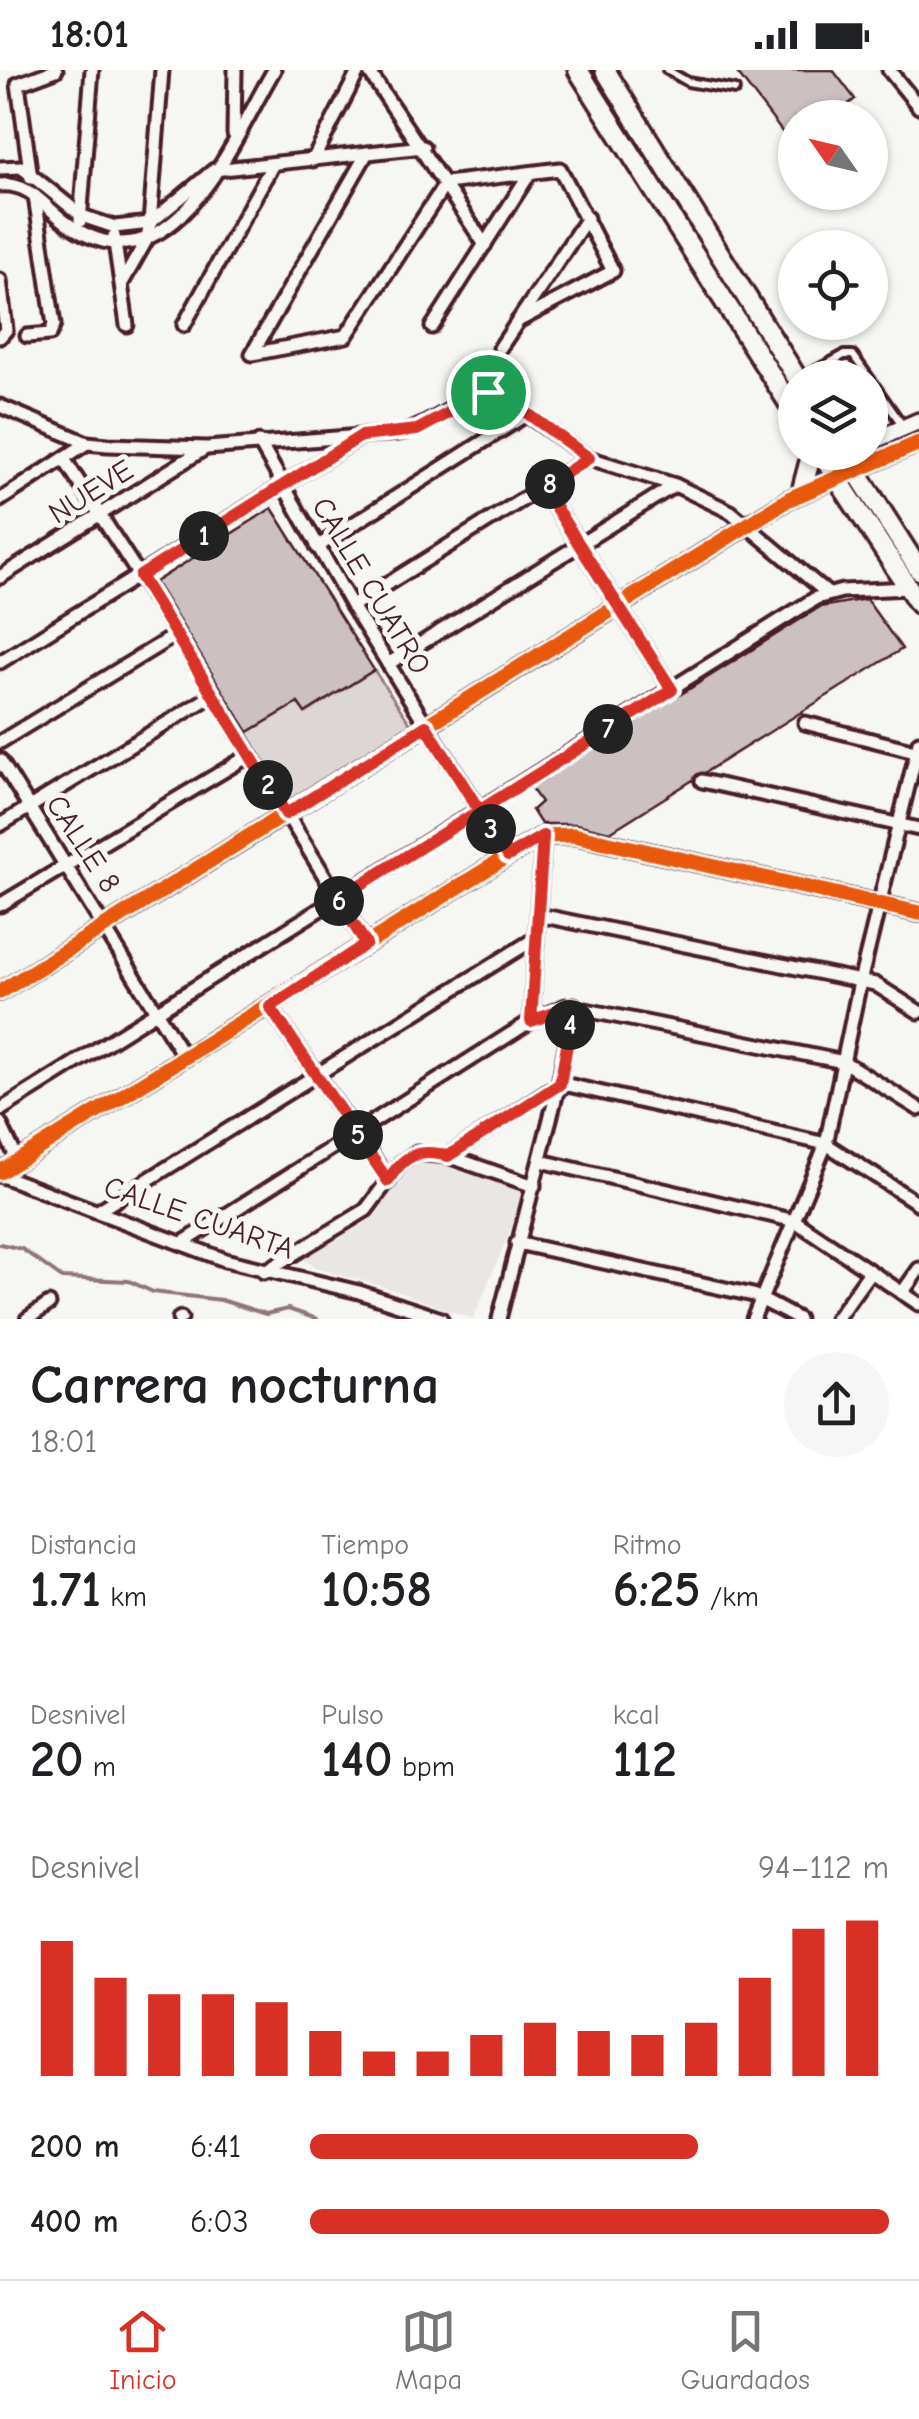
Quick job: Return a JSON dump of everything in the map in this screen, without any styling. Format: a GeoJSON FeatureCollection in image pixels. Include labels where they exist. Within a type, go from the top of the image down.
{"type":"FeatureCollection","features":[{"type":"Feature","properties":{"kind":"main road"},"geometry":{"type":"LineString","coordinates":[[578,70],[778,386]]}},
{"type":"Feature","properties":{"kind":"main road"},"geometry":{"type":"LineString","coordinates":[[605,70],[789,360]]}},
{"type":"Feature","properties":{"kind":"main road"},"geometry":{"type":"LineString","coordinates":[[803,486],[817,470]]}},
{"type":"Feature","properties":{"kind":"main road"},"geometry":{"type":"LineString","coordinates":[[829,470],[914,596]]}},
{"type":"Feature","properties":{"kind":"main road"},"geometry":{"type":"LineString","coordinates":[[856,472],[919,570]]}},
{"type":"Feature","properties":{"kind":"street"},"geometry":{"type":"LineString","coordinates":[[27,336],[50,334],[54,324],[18,84],[56,70]]}},
{"type":"Feature","properties":{"kind":"street"},"geometry":{"type":"LineString","coordinates":[[76,230],[82,216],[92,70]]}},
{"type":"Feature","properties":{"kind":"street"},"geometry":{"type":"LineString","coordinates":[[122,283],[147,239],[162,70]]}},
{"type":"Feature","properties":{"kind":"street"},"geometry":{"type":"LineString","coordinates":[[234,138],[236,70]]}},
{"type":"Feature","properties":{"kind":"street"},"geometry":{"type":"LineString","coordinates":[[0,185],[23,186],[76,230],[114,241],[147,239],[186,214],[274,70]]}},
{"type":"Feature","properties":{"kind":"street"},"geometry":{"type":"LineString","coordinates":[[312,160],[359,70]]}},
{"type":"Feature","properties":{"kind":"street"},"geometry":{"type":"LineString","coordinates":[[368,70],[485,245]]}},
{"type":"Feature","properties":{"kind":"street"},"geometry":{"type":"LineString","coordinates":[[889,70],[918,102]]}},
{"type":"Feature","properties":{"kind":"street"},"geometry":{"type":"LineString","coordinates":[[0,168],[21,167],[82,216],[115,227],[150,223],[214,170],[422,148]]}},
{"type":"Feature","properties":{"kind":"street"},"geometry":{"type":"LineString","coordinates":[[367,154],[252,354],[339,341],[346,336],[446,183]]}},
{"type":"Feature","properties":{"kind":"street"},"geometry":{"type":"LineString","coordinates":[[184,325],[273,164]]}},
{"type":"Feature","properties":{"kind":"street"},"geometry":{"type":"LineString","coordinates":[[446,183],[554,168],[564,172],[614,271],[518,321]]}},
{"type":"Feature","properties":{"kind":"street"},"geometry":{"type":"LineString","coordinates":[[432,327],[530,173]]}},
{"type":"Feature","properties":{"kind":"street"},"geometry":{"type":"LineString","coordinates":[[500,348],[587,218]]}},
{"type":"Feature","properties":{"kind":"street"},"geometry":{"type":"LineString","coordinates":[[115,227],[128,325]]}},
{"type":"Feature","properties":{"kind":"street"},"geometry":{"type":"LineString","coordinates":[[0,280],[6,330],[0,337]]}},
{"type":"Feature","properties":{"kind":"street"},"geometry":{"type":"LineString","coordinates":[[0,418],[6,408],[87,443],[207,448],[417,430],[488,392],[502,395],[589,458],[715,502],[747,524],[826,593]]}},
{"type":"Feature","properties":{"kind":"street"},"geometry":{"type":"LineString","coordinates":[[317,547],[528,414]]}},
{"type":"Feature","properties":{"kind":"street"},"geometry":{"type":"LineString","coordinates":[[888,434],[911,424]]}},
{"type":"Feature","properties":{"kind":"street"},"geometry":{"type":"LineString","coordinates":[[0,662],[361,436]]}},
{"type":"Feature","properties":{"kind":"street","name":"CALLE CUATRO"},"geometry":{"type":"LineString","coordinates":[[258,442],[352,606],[508,856]]}},
{"type":"Feature","properties":{"kind":"street"},"geometry":{"type":"LineString","coordinates":[[0,500],[87,443]]}},
{"type":"Feature","properties":{"kind":"street"},"geometry":{"type":"LineString","coordinates":[[850,470],[856,472],[919,443]]}},
{"type":"Feature","properties":{"kind":"street","name":"NUEVE"},"geometry":{"type":"LineString","coordinates":[[0,576],[207,448]]}},
{"type":"Feature","properties":{"kind":"street"},"geometry":{"type":"LineString","coordinates":[[64,458],[177,634],[366,944]]}},
{"type":"Feature","properties":{"kind":"street"},"geometry":{"type":"LineString","coordinates":[[352,606],[589,458]]}},
{"type":"Feature","properties":{"kind":"street"},"geometry":{"type":"LineString","coordinates":[[788,499],[816,470]]}},
{"type":"Feature","properties":{"kind":"street"},"geometry":{"type":"LineString","coordinates":[[388,664],[675,486]]}},
{"type":"Feature","properties":{"kind":"street"},"geometry":{"type":"LineString","coordinates":[[0,992],[788,499],[803,486]]}},
{"type":"Feature","properties":{"kind":"street"},"geometry":{"type":"LineString","coordinates":[[543,488],[672,690]]}},
{"type":"Feature","properties":{"kind":"street"},"geometry":{"type":"LineString","coordinates":[[0,1110],[826,593],[914,596]]}},
{"type":"Feature","properties":{"kind":"street"},"geometry":{"type":"LineString","coordinates":[[0,742],[177,634]]}},
{"type":"Feature","properties":{"kind":"street"},"geometry":{"type":"LineString","coordinates":[[0,825],[213,695]]}},
{"type":"Feature","properties":{"kind":"street"},"geometry":{"type":"LineString","coordinates":[[753,1319],[826,1144],[860,982],[918,749],[805,724]]}},
{"type":"Feature","properties":{"kind":"street"},"geometry":{"type":"LineString","coordinates":[[0,906],[250,755]]}},
{"type":"Feature","properties":{"kind":"street","name":"CALLE 8"},"geometry":{"type":"LineString","coordinates":[[0,760],[186,1058]]}},
{"type":"Feature","properties":{"kind":"street"},"geometry":{"type":"LineString","coordinates":[[702,781],[919,828]]}},
{"type":"Feature","properties":{"kind":"street"},"geometry":{"type":"LineString","coordinates":[[0,1173],[543,836],[574,835],[919,913]]}},
{"type":"Feature","properties":{"kind":"street"},"geometry":{"type":"LineString","coordinates":[[531,1021],[543,836]]}},
{"type":"Feature","properties":{"kind":"street"},"geometry":{"type":"LineString","coordinates":[[539,915],[860,982],[884,989],[919,1012]]}},
{"type":"Feature","properties":{"kind":"street"},"geometry":{"type":"LineString","coordinates":[[98,1210],[536,938]]}},
{"type":"Feature","properties":{"kind":"street"},"geometry":{"type":"LineString","coordinates":[[498,1319],[560,1084],[574,1006]]}},
{"type":"Feature","properties":{"kind":"street"},"geometry":{"type":"LineString","coordinates":[[184,1242],[556,1008],[574,1006],[844,1062],[919,1109]]}},
{"type":"Feature","properties":{"kind":"street"},"geometry":{"type":"LineString","coordinates":[[270,1007],[388,1181]]}},
{"type":"Feature","properties":{"kind":"street"},"geometry":{"type":"LineString","coordinates":[[448,1156],[560,1084],[826,1144],[919,1204]]}},
{"type":"Feature","properties":{"kind":"street"},"geometry":{"type":"LineString","coordinates":[[0,1123],[18,1160]]}},
{"type":"Feature","properties":{"kind":"street"},"geometry":{"type":"LineString","coordinates":[[264,1272],[366,1210],[400,1162],[416,1153],[448,1156],[534,1186]]}},
{"type":"Feature","properties":{"kind":"street"},"geometry":{"type":"LineString","coordinates":[[541,1161],[795,1222],[919,1304]]}},
{"type":"Feature","properties":{"kind":"street","name":"CALLE CUARTA"},"geometry":{"type":"LineString","coordinates":[[0,1173],[264,1272],[359,1292],[441,1319]]}},
{"type":"Feature","properties":{"kind":"street"},"geometry":{"type":"LineString","coordinates":[[518,1242],[761,1298],[798,1319]]}},
{"type":"Feature","properties":{"kind":"street"},"geometry":{"type":"LineString","coordinates":[[902,1293],[919,1269]]}},
{"type":"Feature","properties":{"kind":"street"},"geometry":{"type":"LineString","coordinates":[[836,1319],[870,1272]]}},
{"type":"Feature","properties":{"kind":"street"},"geometry":{"type":"LineString","coordinates":[[27,1319],[49,1304]]}},
{"type":"Feature","properties":{"kind":"lane"},"geometry":{"type":"LineString","coordinates":[[667,70],[688,82],[735,90]]}},
{"type":"Feature","properties":{"kind":"lane"},"geometry":{"type":"LineString","coordinates":[[834,360],[844,355],[853,355],[857,360]]}},
{"type":"Feature","properties":{"kind":"lane"},"geometry":{"type":"LineString","coordinates":[[888,397],[911,424]]}},
{"type":"Feature","properties":{"kind":"shaded area"},"geometry":{"type":"Polygon","coordinates":[[[374,670],[412,726],[286,803],[243,735],[298,703],[306,713],[374,670]]]}},
{"type":"Feature","properties":{"kind":"shaded area"},"geometry":{"type":"Polygon","coordinates":[[[424,1153],[527,1191],[473,1319],[382,1286],[315,1268],[304,1259],[370,1220],[399,1169],[424,1153]]]}},
{"type":"Feature","properties":{"kind":"building"},"geometry":{"type":"Polygon","coordinates":[[[735,70],[833,70],[855,99],[778,100],[778,126],[735,70]]]}},
{"type":"Feature","properties":{"kind":"building"},"geometry":{"type":"Polygon","coordinates":[[[272,508],[374,670],[305,713],[298,703],[248,732],[155,582],[272,508]]]}},
{"type":"Feature","properties":{"kind":"building"},"geometry":{"type":"Polygon","coordinates":[[[866,599],[902,649],[610,832],[576,824],[541,824],[532,810],[541,802],[531,788],[820,607],[866,599]]]}},
{"type":"Feature","properties":{"kind":"waterway"},"geometry":{"type":"LineString","coordinates":[[0,1244],[22,1249],[62,1278],[129,1281],[153,1292],[221,1300],[266,1314],[288,1309],[317,1319]]}},
{"type":"Feature","properties":{"kind":"cycle path"},"geometry":{"type":"LineString","coordinates":[[0,992],[789,499],[919,443]]}},
{"type":"Feature","properties":{"kind":"cycle path"},"geometry":{"type":"LineString","coordinates":[[0,1172],[543,836],[574,835],[919,913]]}},
{"type":"Feature","properties":{"kind":"route"},"geometry":{"type":"LineString","coordinates":[[488,392],[417,430],[361,436],[140,576],[286,814],[426,726],[478,809],[508,856],[543,836],[531,1021],[556,1008],[574,1006],[560,1084],[448,1156],[428,1151],[408,1157],[388,1181],[270,1007],[366,944],[338,899],[478,809],[672,690],[543,488],[589,458],[502,395],[488,392]]}}]}
